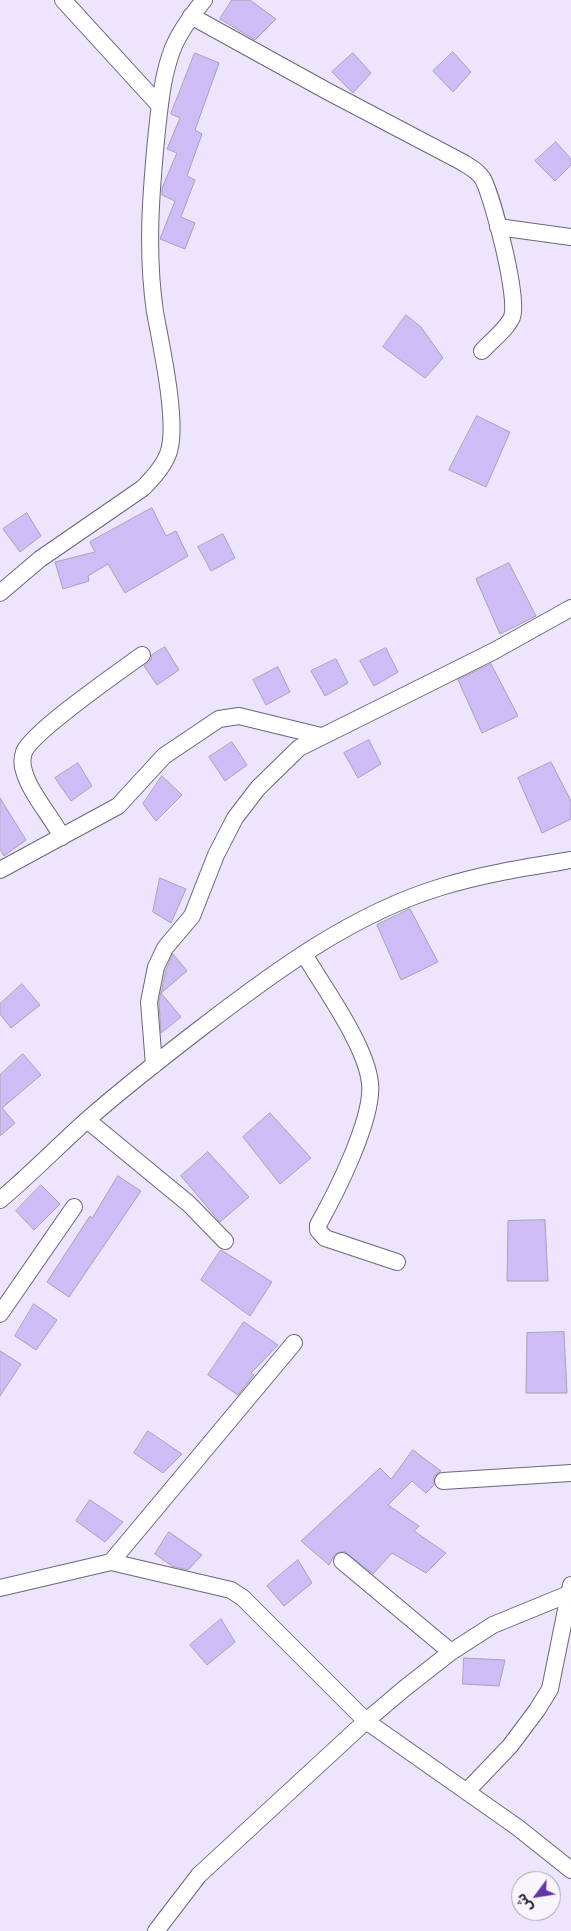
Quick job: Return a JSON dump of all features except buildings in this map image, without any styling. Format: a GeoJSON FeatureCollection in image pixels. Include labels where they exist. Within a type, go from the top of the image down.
{"type":"FeatureCollection","features":[{"type":"Feature","properties":{"kind":"street"},"geometry":{"type":"LineString","coordinates":[[63,0],[160,106]]}},
{"type":"Feature","properties":{"kind":"street"},"geometry":{"type":"LineString","coordinates":[[0,592],[40,559],[143,488],[155,476],[169,452],[170,409],[148,246],[160,106],[173,48],[191,16],[204,0]]}},
{"type":"Feature","properties":{"kind":"street"},"geometry":{"type":"LineString","coordinates":[[191,16],[474,169],[482,177],[498,227],[512,295],[513,315],[482,351]]}},
{"type":"Feature","properties":{"kind":"street"},"geometry":{"type":"LineString","coordinates":[[498,227],[571,237]]}},
{"type":"Feature","properties":{"kind":"street"},"geometry":{"type":"LineString","coordinates":[[154,1065],[149,1002],[150,989],[161,954],[192,916],[216,854],[235,818],[258,788],[298,748],[494,651],[571,608]]}},
{"type":"Feature","properties":{"kind":"street"},"geometry":{"type":"LineString","coordinates":[[62,837],[29,782],[22,761],[24,752],[44,730],[142,655]]}},
{"type":"Feature","properties":{"kind":"street"},"geometry":{"type":"LineString","coordinates":[[0,870],[118,806],[164,756],[219,719],[239,716],[321,736]]}},
{"type":"Feature","properties":{"kind":"street"},"geometry":{"type":"LineString","coordinates":[[0,1200],[87,1120],[154,1065],[250,991],[304,954],[395,904],[441,887],[516,869],[571,860]]}},
{"type":"Feature","properties":{"kind":"street"},"geometry":{"type":"LineString","coordinates":[[304,954],[358,1045],[370,1083],[369,1099],[359,1136],[339,1187],[318,1225],[318,1230],[325,1238],[397,1262]]}},
{"type":"Feature","properties":{"kind":"street"},"geometry":{"type":"LineString","coordinates":[[87,1120],[189,1204],[225,1241]]}},
{"type":"Feature","properties":{"kind":"street"},"geometry":{"type":"LineString","coordinates":[[0,1314],[74,1207]]}},
{"type":"Feature","properties":{"kind":"street"},"geometry":{"type":"LineString","coordinates":[[111,1562],[294,1343]]}},
{"type":"Feature","properties":{"kind":"street"},"geometry":{"type":"LineString","coordinates":[[443,1481],[571,1473]]}},
{"type":"Feature","properties":{"kind":"street"},"geometry":{"type":"LineString","coordinates":[[342,1561],[451,1652]]}},
{"type":"Feature","properties":{"kind":"street"},"geometry":{"type":"LineString","coordinates":[[0,1588],[111,1562],[215,1586],[237,1594],[366,1721],[467,1791],[571,1870]]}},
{"type":"Feature","properties":{"kind":"street"},"geometry":{"type":"LineString","coordinates":[[156,1931],[194,1880],[366,1721],[451,1652],[493,1625],[571,1590]]}},
{"type":"Feature","properties":{"kind":"street"},"geometry":{"type":"LineString","coordinates":[[467,1791],[510,1746],[550,1689],[571,1590]]}}]}
